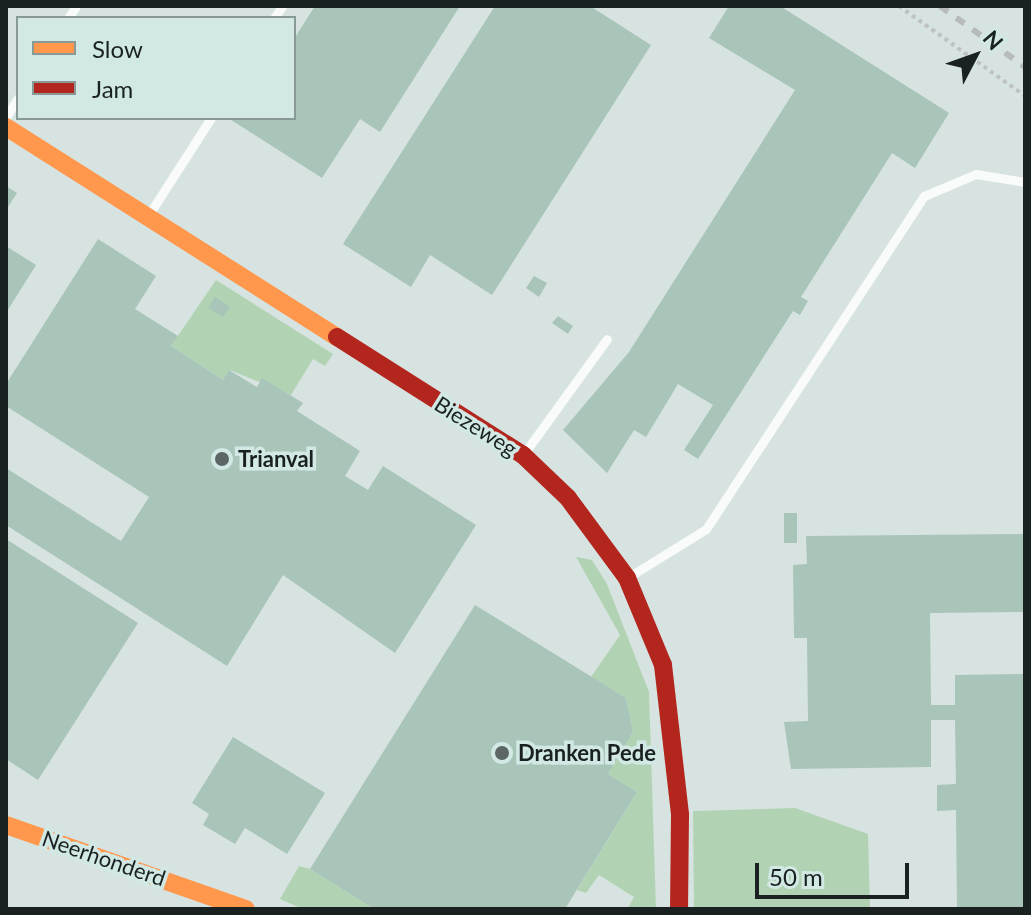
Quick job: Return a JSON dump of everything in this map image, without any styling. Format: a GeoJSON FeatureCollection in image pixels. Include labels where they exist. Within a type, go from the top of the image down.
{"type":"FeatureCollection","features":[{"type":"Feature","properties":{"kind":"street","name":"Biezeweg"},"geometry":{"type":"LineString","coordinates":[[6,127],[523,455],[568,498],[627,578],[663,665],[680,815],[679,909]]}},
{"type":"Feature","properties":{"kind":"street","name":"Neerhonderd"},"geometry":{"type":"LineString","coordinates":[[6,825],[246,909]]}},
{"type":"Feature","properties":{"kind":"lane"},"geometry":{"type":"LineString","coordinates":[[147,218],[210,120]]}},
{"type":"Feature","properties":{"kind":"lane"},"geometry":{"type":"LineString","coordinates":[[627,578],[706,529],[924,196],[976,174],[1025,182]]}},
{"type":"Feature","properties":{"kind":"lane"},"geometry":{"type":"LineString","coordinates":[[523,455],[607,339]]}},
{"type":"Feature","properties":{"kind":"path"},"geometry":{"type":"LineString","coordinates":[[899,6],[1025,96]]}},
{"type":"Feature","properties":{"kind":"green space"},"geometry":{"type":"Polygon","coordinates":[[[216,280],[333,354],[325,366],[313,359],[291,395],[230,370],[223,380],[171,346],[216,280]]]}},
{"type":"Feature","properties":{"kind":"green space"},"geometry":{"type":"Polygon","coordinates":[[[576,557],[592,560],[607,584],[649,692],[656,909],[627,909],[634,897],[599,875],[586,893],[577,890],[637,792],[608,774],[633,732],[626,698],[591,677],[620,635],[576,557]]]}},
{"type":"Feature","properties":{"kind":"green space"},"geometry":{"type":"Polygon","coordinates":[[[795,808],[868,834],[870,909],[694,909],[693,811],[795,808]]]}},
{"type":"Feature","properties":{"kind":"green space"},"geometry":{"type":"Polygon","coordinates":[[[299,866],[310,869],[374,909],[303,909],[280,899],[299,866]]]}},
{"type":"Feature","properties":{"kind":"building"},"geometry":{"type":"Polygon","coordinates":[[[315,6],[460,6],[380,132],[360,119],[322,178],[231,120],[296,120],[296,36],[315,6]]]}},
{"type":"Feature","properties":{"kind":"building"},"geometry":{"type":"Polygon","coordinates":[[[495,6],[590,6],[651,45],[492,295],[430,255],[411,287],[343,244],[495,6]]]}},
{"type":"Feature","properties":{"kind":"building"},"geometry":{"type":"Polygon","coordinates":[[[729,6],[780,6],[949,113],[915,168],[892,153],[801,297],[808,301],[800,315],[793,311],[698,459],[684,450],[713,405],[678,384],[646,437],[634,430],[607,473],[563,430],[629,352],[795,90],[709,38],[729,6]]]}},
{"type":"Feature","properties":{"kind":"building"},"geometry":{"type":"Polygon","coordinates":[[[6,186],[17,193],[6,210],[6,186]]]}},
{"type":"Feature","properties":{"kind":"building","name":"Trianval"},"geometry":{"type":"Polygon","coordinates":[[[98,239],[156,276],[135,309],[178,336],[171,346],[223,380],[229,370],[257,387],[262,378],[303,403],[297,411],[360,451],[345,476],[368,490],[383,466],[476,525],[395,653],[283,575],[227,666],[6,525],[6,468],[121,541],[149,497],[6,406],[6,384],[98,239]]]}},
{"type":"Feature","properties":{"kind":"building"},"geometry":{"type":"Polygon","coordinates":[[[6,246],[36,265],[6,313],[6,246]]]}},
{"type":"Feature","properties":{"kind":"building"},"geometry":{"type":"Polygon","coordinates":[[[534,276],[547,283],[539,297],[526,288],[534,276]]]}},
{"type":"Feature","properties":{"kind":"building"},"geometry":{"type":"Polygon","coordinates":[[[215,297],[230,307],[223,317],[208,308],[215,297]]]}},
{"type":"Feature","properties":{"kind":"building"},"geometry":{"type":"Polygon","coordinates":[[[558,316],[573,326],[568,334],[552,323],[558,316]]]}},
{"type":"Feature","properties":{"kind":"building"},"geometry":{"type":"Polygon","coordinates":[[[784,513],[797,513],[797,543],[784,543],[784,513]]]}},
{"type":"Feature","properties":{"kind":"building"},"geometry":{"type":"Polygon","coordinates":[[[1025,534],[1025,612],[930,613],[931,705],[955,705],[955,675],[1025,674],[1025,909],[957,909],[956,810],[937,811],[937,785],[956,784],[955,720],[931,720],[931,767],[791,769],[784,722],[808,721],[807,638],[794,638],[793,565],[807,564],[806,536],[1025,534]]]}},
{"type":"Feature","properties":{"kind":"building"},"geometry":{"type":"Polygon","coordinates":[[[6,539],[138,623],[38,780],[6,759],[6,539]]]}},
{"type":"Feature","properties":{"kind":"building","name":"Dranken Pede"},"geometry":{"type":"Polygon","coordinates":[[[475,605],[626,698],[633,732],[608,774],[637,792],[565,909],[374,909],[310,869],[475,605]]]}},
{"type":"Feature","properties":{"kind":"building"},"geometry":{"type":"Polygon","coordinates":[[[233,737],[325,793],[287,854],[245,828],[235,844],[203,825],[209,814],[192,803],[233,737]]]}},
{"type":"Feature","properties":{"kind":"railway"},"geometry":{"type":"LineString","coordinates":[[940,6],[1025,67]]}},
{"type":"Feature","properties":{"kind":"traffic: slow"},"geometry":{"type":"LineString","coordinates":[[6,127],[337,337]]}},
{"type":"Feature","properties":{"kind":"traffic: slow"},"geometry":{"type":"LineString","coordinates":[[6,825],[246,909]]}},
{"type":"Feature","properties":{"kind":"traffic: jam"},"geometry":{"type":"LineString","coordinates":[[337,337],[523,455],[568,498],[627,578],[663,665],[680,815],[679,909]]}},
{"type":"Feature","properties":{"kind":"place","name":"Trianval"},"geometry":{"type":"Point","coordinates":[222,459]}},
{"type":"Feature","properties":{"kind":"place","name":"Dranken Pede"},"geometry":{"type":"Point","coordinates":[502,753]}}]}
